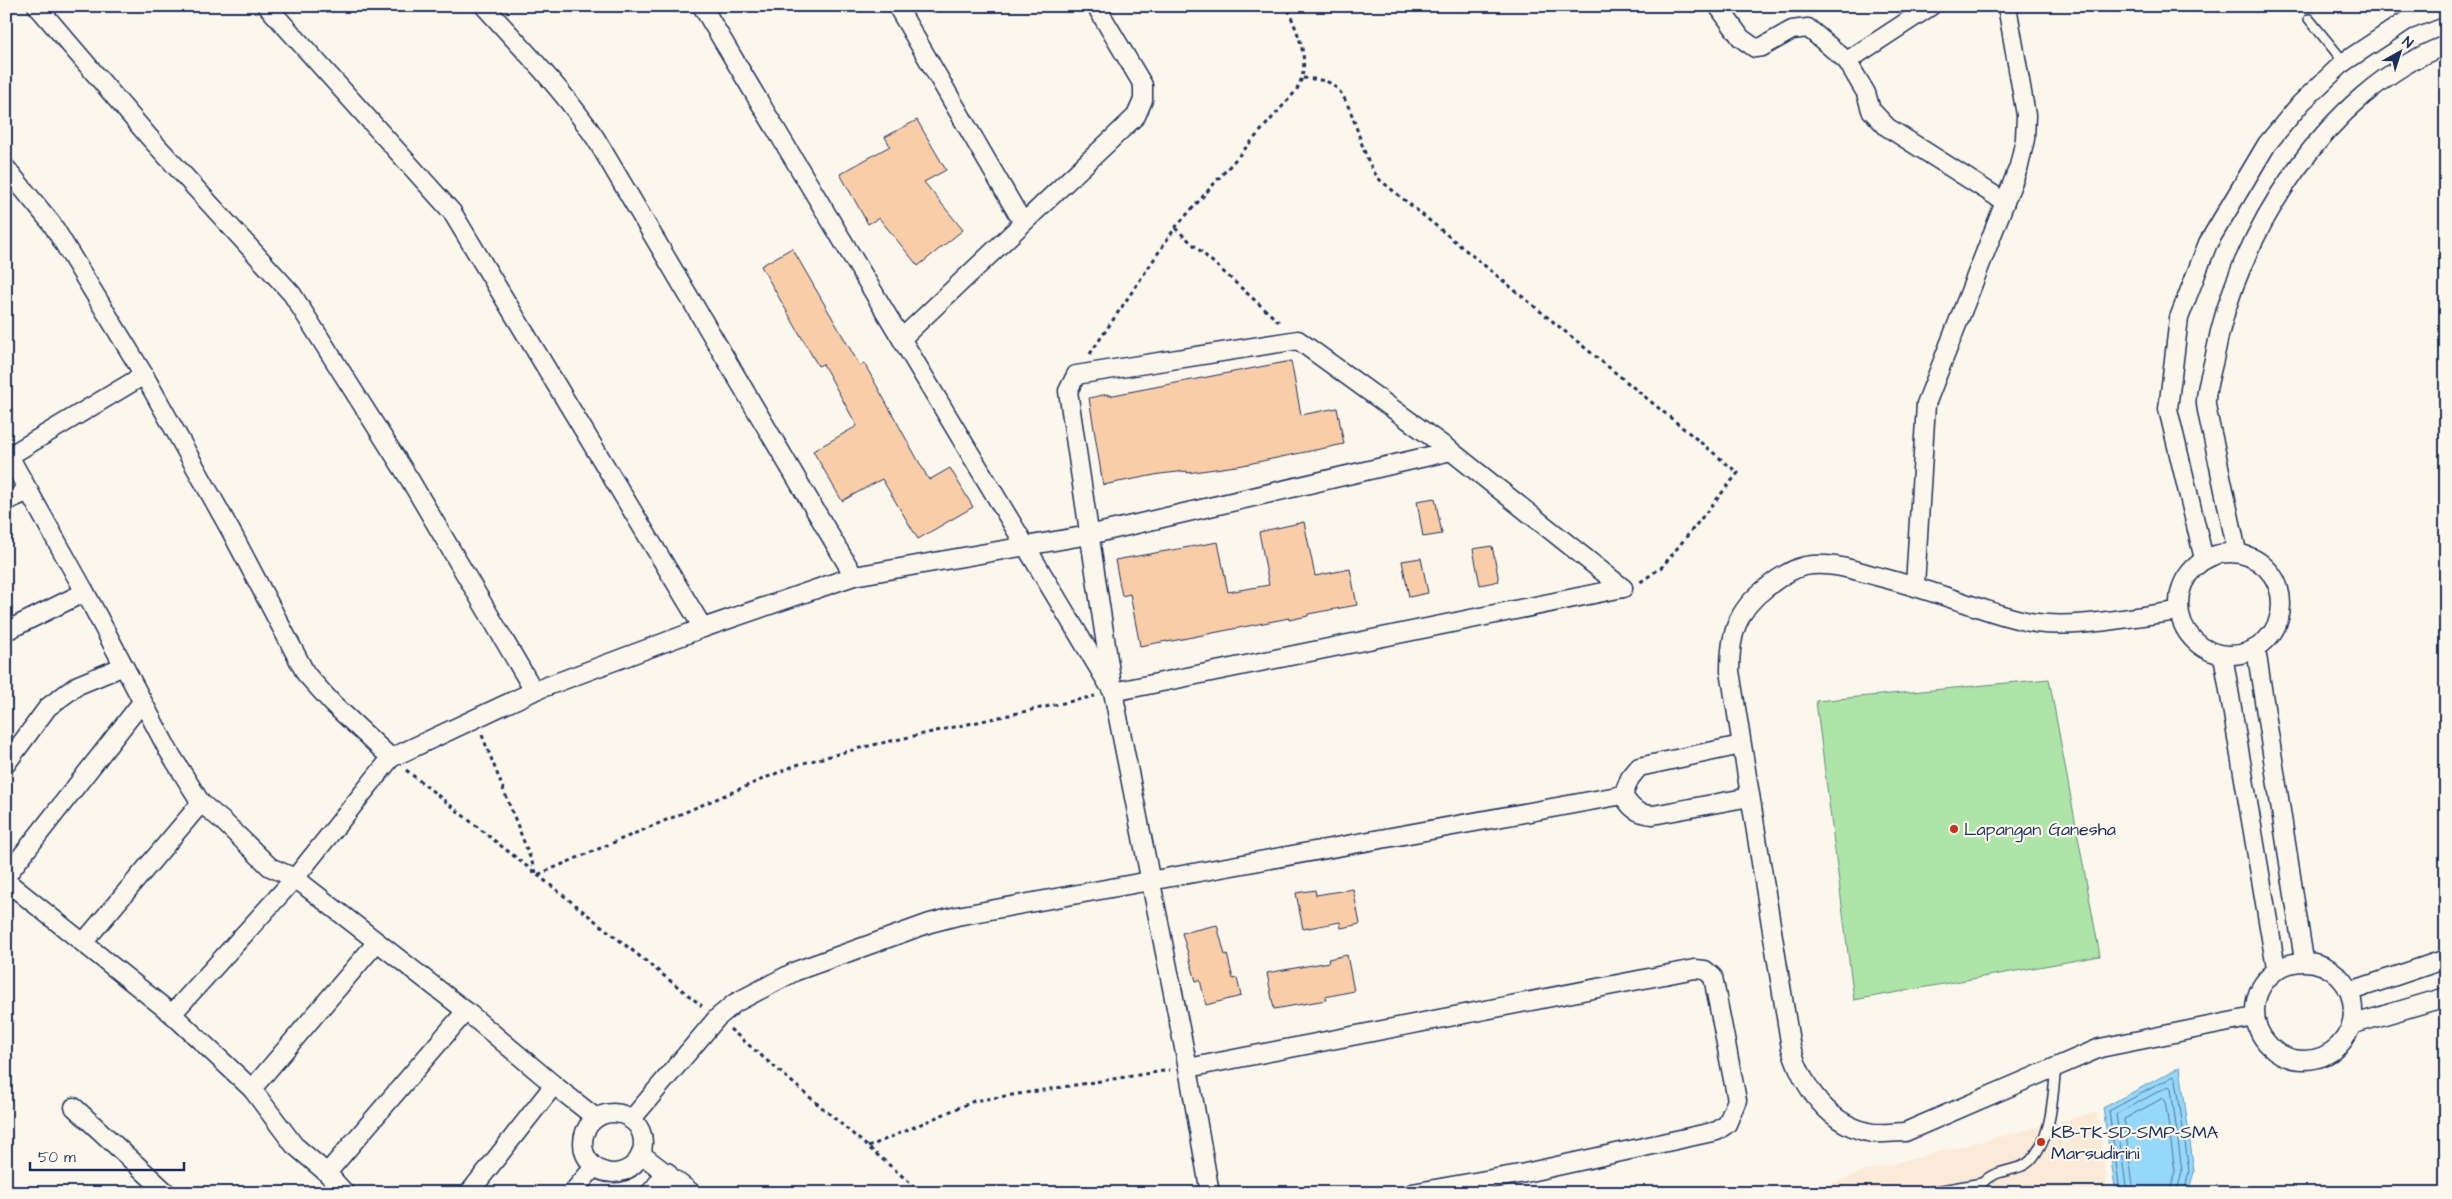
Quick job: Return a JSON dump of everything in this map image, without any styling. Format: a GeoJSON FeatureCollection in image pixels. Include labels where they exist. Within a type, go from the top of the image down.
{"type":"FeatureCollection","features":[{"type":"Feature","properties":{"kind":"street"},"geometry":{"type":"LineString","coordinates":[[37,6],[149,137],[292,294],[410,480],[534,691]]}},
{"type":"Feature","properties":{"kind":"street"},"geometry":{"type":"LineString","coordinates":[[267,6],[452,212],[703,628]]}},
{"type":"Feature","properties":{"kind":"street"},"geometry":{"type":"LineString","coordinates":[[484,6],[560,91],[596,139],[854,576]]}},
{"type":"Feature","properties":{"kind":"street"},"geometry":{"type":"LineString","coordinates":[[702,6],[902,338],[1023,545],[1113,692]]}},
{"type":"Feature","properties":{"kind":"street"},"geometry":{"type":"LineString","coordinates":[[897,6],[1023,223]]}},
{"type":"Feature","properties":{"kind":"street"},"geometry":{"type":"LineString","coordinates":[[902,338],[1136,116],[1143,100],[1143,85],[1096,6]]}},
{"type":"Feature","properties":{"kind":"street"},"geometry":{"type":"LineString","coordinates":[[1718,6],[1741,38],[1755,48],[1762,47],[1792,30],[1808,28],[1847,61],[1866,93],[1871,110],[1887,126],[2006,202]]}},
{"type":"Feature","properties":{"kind":"street"},"geometry":{"type":"LineString","coordinates":[[1847,61],[1932,6]]}},
{"type":"Feature","properties":{"kind":"street"},"geometry":{"type":"LineString","coordinates":[[1915,586],[1926,404],[2006,202],[2019,166],[2025,139],[2026,115],[2007,6]]}},
{"type":"Feature","properties":{"kind":"street"},"geometry":{"type":"LineString","coordinates":[[2204,559],[2168,409],[2179,318],[2208,243],[2267,144],[2301,103],[2344,62],[2406,21],[2445,6]]}},
{"type":"Feature","properties":{"kind":"street"},"geometry":{"type":"LineString","coordinates":[[2237,552],[2206,402],[2220,327],[2246,255],[2294,172],[2325,131],[2367,90],[2428,52],[2446,45]]}},
{"type":"Feature","properties":{"kind":"street"},"geometry":{"type":"LineString","coordinates":[[6,168],[62,240],[144,376],[233,535],[306,674],[333,704],[391,758]]}},
{"type":"Feature","properties":{"kind":"street"},"geometry":{"type":"LineString","coordinates":[[1210,1193],[1188,1068],[1113,692],[1068,391],[1076,376],[1298,340],[1452,451],[1623,588]]}},
{"type":"Feature","properties":{"kind":"street"},"geometry":{"type":"LineString","coordinates":[[144,376],[8,453],[85,592],[142,702],[202,803],[270,868],[295,878],[466,1011],[596,1118]]}},
{"type":"Feature","properties":{"kind":"street"},"geometry":{"type":"LineString","coordinates":[[172,1014],[295,878],[391,758],[534,691],[703,628],[854,576],[1089,535],[1452,451]]}},
{"type":"Feature","properties":{"kind":"street"},"geometry":{"type":"LineString","coordinates":[[6,501],[29,490]]}},
{"type":"Feature","properties":{"kind":"street"},"geometry":{"type":"LineString","coordinates":[[2237,552],[2257,560],[2273,574],[2281,594],[2281,615],[2272,634],[2256,649],[2223,655],[2202,647],[2187,632],[2179,611],[2180,591],[2189,572],[2204,559],[2237,552]]}},
{"type":"Feature","properties":{"kind":"street"},"geometry":{"type":"LineString","coordinates":[[2179,611],[2062,625],[2036,623],[2009,618],[1915,586],[1845,567],[1822,564],[1803,566],[1780,577],[1756,595],[1738,621],[1730,644],[1730,671],[1791,1048],[1799,1072],[1814,1097],[1834,1115],[1852,1127],[1874,1133],[1905,1132],[2100,1048],[2254,1017]]}},
{"type":"Feature","properties":{"kind":"street"},"geometry":{"type":"LineString","coordinates":[[1113,692],[1623,588]]}},
{"type":"Feature","properties":{"kind":"street"},"geometry":{"type":"LineString","coordinates":[[6,631],[85,592]]}},
{"type":"Feature","properties":{"kind":"street"},"geometry":{"type":"LineString","coordinates":[[2256,649],[2304,960]]}},
{"type":"Feature","properties":{"kind":"street"},"geometry":{"type":"LineString","coordinates":[[2223,655],[2276,968]]}},
{"type":"Feature","properties":{"kind":"street"},"geometry":{"type":"LineString","coordinates":[[6,764],[48,707],[78,686],[124,666]]}},
{"type":"Feature","properties":{"kind":"street"},"geometry":{"type":"LineString","coordinates":[[6,876],[142,702]]}},
{"type":"Feature","properties":{"kind":"street"},"geometry":{"type":"LineString","coordinates":[[1623,796],[1630,778],[1639,767],[1741,744]]}},
{"type":"Feature","properties":{"kind":"street"},"geometry":{"type":"LineString","coordinates":[[631,1120],[717,1018],[735,1003],[796,971],[930,923],[957,916],[1150,880],[1623,796]]}},
{"type":"Feature","properties":{"kind":"street"},"geometry":{"type":"LineString","coordinates":[[1623,796],[1630,807],[1641,814],[1653,815],[1750,797]]}},
{"type":"Feature","properties":{"kind":"street"},"geometry":{"type":"LineString","coordinates":[[83,943],[202,803]]}},
{"type":"Feature","properties":{"kind":"street"},"geometry":{"type":"LineString","coordinates":[[6,882],[172,1014],[252,1089],[294,1145],[327,1173],[346,1193]]}},
{"type":"Feature","properties":{"kind":"street"},"geometry":{"type":"LineString","coordinates":[[252,1089],[377,942]]}},
{"type":"Feature","properties":{"kind":"street"},"geometry":{"type":"LineString","coordinates":[[2351,991],[2446,959]]}},
{"type":"Feature","properties":{"kind":"street"},"geometry":{"type":"LineString","coordinates":[[2304,960],[2332,968],[2351,991],[2354,1024],[2339,1047],[2315,1060],[2287,1058],[2265,1042],[2254,1017],[2258,989],[2276,968],[2304,960]]}},
{"type":"Feature","properties":{"kind":"street"},"geometry":{"type":"LineString","coordinates":[[1188,1068],[1696,969],[1704,970],[1713,978],[1737,1100],[1727,1124],[1717,1131],[1525,1173],[1412,1193]]}},
{"type":"Feature","properties":{"kind":"street"},"geometry":{"type":"LineString","coordinates":[[2354,1024],[2446,997]]}},
{"type":"Feature","properties":{"kind":"street"},"geometry":{"type":"LineString","coordinates":[[327,1173],[466,1011]]}},
{"type":"Feature","properties":{"kind":"street"},"geometry":{"type":"LineString","coordinates":[[469,1193],[554,1085]]}},
{"type":"Feature","properties":{"kind":"street"},"geometry":{"type":"LineString","coordinates":[[74,1107],[167,1193]]}},
{"type":"Feature","properties":{"kind":"street"},"geometry":{"type":"LineString","coordinates":[[614,1113],[631,1120],[642,1135],[641,1154],[636,1162],[621,1172],[611,1173],[594,1167],[583,1151],[584,1132],[596,1118],[614,1113]]}},
{"type":"Feature","properties":{"kind":"street"},"geometry":{"type":"LineString","coordinates":[[641,1154],[692,1193]]}},
{"type":"Feature","properties":{"kind":"street"},"geometry":{"type":"LineString","coordinates":[[572,1193],[594,1167]]}},
{"type":"Feature","properties":{"kind":"street"},"geometry":{"type":"LineString","coordinates":[[650,1193],[667,1172]]}},
{"type":"Feature","properties":{"kind":"lane"},"geometry":{"type":"LineString","coordinates":[[2309,19],[2344,62]]}},
{"type":"Feature","properties":{"kind":"lane"},"geometry":{"type":"LineString","coordinates":[[1977,1193],[1982,1183],[1989,1177],[2030,1161],[2047,1135],[2056,1067]]}},
{"type":"Feature","properties":{"kind":"lane"},"geometry":{"type":"LineString","coordinates":[[1924,1193],[1982,1183]]}},
{"type":"Feature","properties":{"kind":"path"},"geometry":{"type":"LineString","coordinates":[[1076,376],[1175,228],[1296,91],[1303,78],[1305,64],[1301,45],[1287,6]]}},
{"type":"Feature","properties":{"kind":"path"},"geometry":{"type":"LineString","coordinates":[[1303,78],[1328,83],[1338,90],[1347,106],[1371,168],[1380,180],[1738,473],[1662,567],[1644,582],[1623,588]]}},
{"type":"Feature","properties":{"kind":"path"},"geometry":{"type":"LineString","coordinates":[[1175,228],[1298,340]]}},
{"type":"Feature","properties":{"kind":"path"},"geometry":{"type":"LineString","coordinates":[[537,875],[796,765],[864,747],[1113,692]]}},
{"type":"Feature","properties":{"kind":"path"},"geometry":{"type":"LineString","coordinates":[[475,719],[537,875]]}},
{"type":"Feature","properties":{"kind":"path"},"geometry":{"type":"LineString","coordinates":[[391,758],[717,1018],[922,1193]]}},
{"type":"Feature","properties":{"kind":"path"},"geometry":{"type":"LineString","coordinates":[[868,1147],[974,1101],[1188,1068]]}},
{"type":"Feature","properties":{"kind":"shaded area","name":"KB-TK-SD-SMP-SMA Marsudirini"},"geometry":{"type":"Polygon","coordinates":[[[2097,1112],[2108,1193],[1807,1193],[1865,1171],[2097,1112]]]}},
{"type":"Feature","properties":{"kind":"green space","name":"Lapangan Ganesha"},"geometry":{"type":"Polygon","coordinates":[[[2049,679],[2100,956],[1854,1000],[1816,701],[2049,679]]]}},
{"type":"Feature","properties":{"kind":"water"},"geometry":{"type":"Polygon","coordinates":[[[2180,1067],[2194,1172],[2188,1193],[2116,1193],[2103,1108],[2180,1067]]]}},
{"type":"Feature","properties":{"kind":"building"},"geometry":{"type":"Polygon","coordinates":[[[917,120],[946,170],[924,182],[963,230],[918,266],[879,218],[868,224],[840,174],[890,146],[885,137],[917,120]]]}},
{"type":"Feature","properties":{"kind":"building"},"geometry":{"type":"Polygon","coordinates":[[[792,248],[860,366],[864,363],[929,480],[950,468],[973,507],[918,539],[882,479],[842,501],[813,451],[857,426],[823,364],[818,366],[761,266],[792,248]]]}},
{"type":"Feature","properties":{"kind":"building"},"geometry":{"type":"Polygon","coordinates":[[[1291,361],[1301,415],[1337,408],[1344,444],[1243,465],[1187,473],[1187,471],[1160,474],[1103,485],[1089,398],[1291,361]]]}},
{"type":"Feature","properties":{"kind":"building"},"geometry":{"type":"Polygon","coordinates":[[[1435,498],[1442,534],[1423,537],[1417,501],[1435,498]]]}},
{"type":"Feature","properties":{"kind":"building"},"geometry":{"type":"Polygon","coordinates":[[[1304,522],[1315,576],[1350,569],[1357,605],[1308,614],[1308,616],[1289,620],[1289,618],[1140,646],[1130,594],[1122,596],[1115,560],[1218,542],[1228,592],[1269,585],[1259,532],[1304,522]]]}},
{"type":"Feature","properties":{"kind":"building"},"geometry":{"type":"Polygon","coordinates":[[[1492,546],[1499,581],[1480,585],[1473,549],[1492,546]]]}},
{"type":"Feature","properties":{"kind":"building"},"geometry":{"type":"Polygon","coordinates":[[[1421,558],[1428,593],[1409,597],[1402,561],[1421,558]]]}},
{"type":"Feature","properties":{"kind":"building"},"geometry":{"type":"Polygon","coordinates":[[[1353,889],[1360,924],[1341,928],[1340,922],[1303,929],[1296,893],[1315,890],[1316,895],[1353,889]]]}},
{"type":"Feature","properties":{"kind":"building"},"geometry":{"type":"Polygon","coordinates":[[[1217,925],[1233,979],[1237,978],[1241,996],[1206,1005],[1200,980],[1196,981],[1182,933],[1217,925]]]}},
{"type":"Feature","properties":{"kind":"building"},"geometry":{"type":"Polygon","coordinates":[[[1347,955],[1354,991],[1325,997],[1326,1000],[1274,1009],[1267,973],[1329,962],[1328,959],[1347,955]]]}},
{"type":"Feature","properties":{"kind":"place","name":"Lapangan Ganesha"},"geometry":{"type":"Point","coordinates":[1954,829]}},
{"type":"Feature","properties":{"kind":"place","name":"KB-TK-SD-SMP-SMA Marsudirini"},"geometry":{"type":"Point","coordinates":[2041,1142]}}]}
